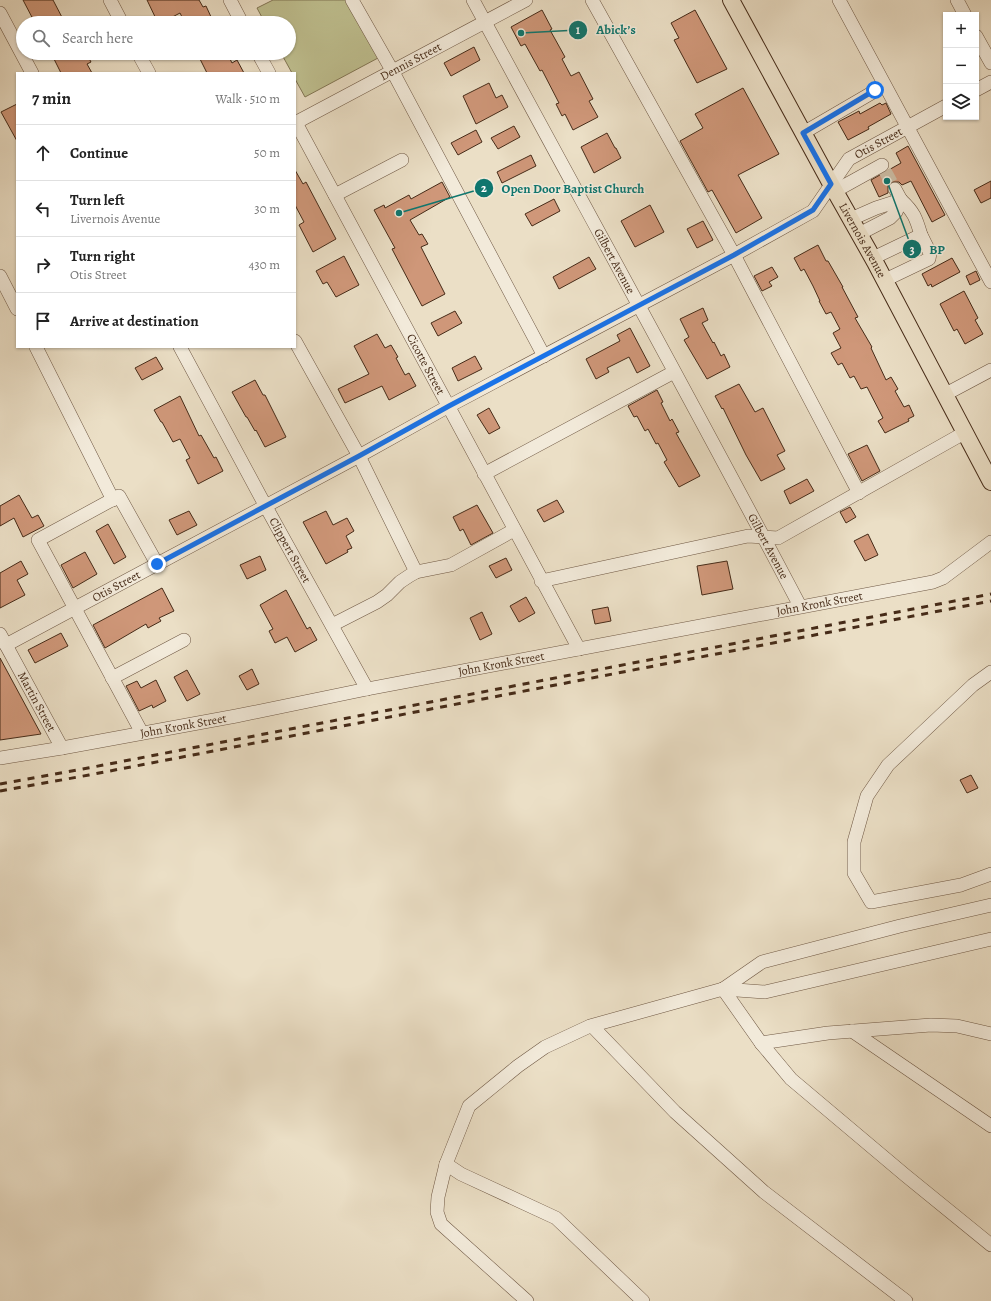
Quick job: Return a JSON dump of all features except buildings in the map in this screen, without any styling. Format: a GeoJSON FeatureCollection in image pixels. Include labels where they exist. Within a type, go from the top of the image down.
{"type":"FeatureCollection","features":[{"type":"Feature","properties":{"kind":"main road","name":"Livernois Avenue"},"geometry":{"type":"LineString","coordinates":[[731,0],[833,188],[885,280],[991,482]]}},
{"type":"Feature","properties":{"kind":"street"},"geometry":{"type":"LineString","coordinates":[[110,0],[118,16]]}},
{"type":"Feature","properties":{"kind":"street"},"geometry":{"type":"LineString","coordinates":[[230,0],[238,16]]}},
{"type":"Feature","properties":{"kind":"street"},"geometry":{"type":"LineString","coordinates":[[352,0],[393,72],[544,356]]}},
{"type":"Feature","properties":{"kind":"street","name":"Gilbert Avenue"},"geometry":{"type":"LineString","coordinates":[[473,0],[639,305],[800,606]]}},
{"type":"Feature","properties":{"kind":"street","name":"Dennis Street"},"geometry":{"type":"LineString","coordinates":[[296,121],[393,72],[484,21],[526,0]]}},
{"type":"Feature","properties":{"kind":"street"},"geometry":{"type":"LineString","coordinates":[[592,0],[734,255],[858,493]]}},
{"type":"Feature","properties":{"kind":"street"},"geometry":{"type":"LineString","coordinates":[[839,0],[991,282]]}},
{"type":"Feature","properties":{"kind":"street"},"geometry":{"type":"LineString","coordinates":[[957,0],[963,12]]}},
{"type":"Feature","properties":{"kind":"street"},"geometry":{"type":"LineString","coordinates":[[0,13],[16,43]]}},
{"type":"Feature","properties":{"kind":"street"},"geometry":{"type":"LineString","coordinates":[[979,41],[991,63]]}},
{"type":"Feature","properties":{"kind":"street"},"geometry":{"type":"LineString","coordinates":[[25,60],[31,72]]}},
{"type":"Feature","properties":{"kind":"street"},"geometry":{"type":"LineString","coordinates":[[142,60],[148,72]]}},
{"type":"Feature","properties":{"kind":"street"},"geometry":{"type":"LineString","coordinates":[[262,60],[268,72]]}},
{"type":"Feature","properties":{"kind":"street"},"geometry":{"type":"LineString","coordinates":[[979,88],[991,82]]}},
{"type":"Feature","properties":{"kind":"street"},"geometry":{"type":"LineString","coordinates":[[803,133],[875,90]]}},
{"type":"Feature","properties":{"kind":"street","name":"Otis Street"},"geometry":{"type":"LineString","coordinates":[[3,640],[74,608],[359,456],[449,406],[734,255],[813,210],[833,188],[849,159],[943,108]]}},
{"type":"Feature","properties":{"kind":"street","name":"Cicotte Street"},"geometry":{"type":"LineString","coordinates":[[296,124],[579,649]]}},
{"type":"Feature","properties":{"kind":"street"},"geometry":{"type":"LineString","coordinates":[[833,188],[884,168],[872,146]]}},
{"type":"Feature","properties":{"kind":"street"},"geometry":{"type":"LineString","coordinates":[[335,195],[402,160]]}},
{"type":"Feature","properties":{"kind":"street"},"geometry":{"type":"LineString","coordinates":[[851,219],[876,208],[898,195]]}},
{"type":"Feature","properties":{"kind":"street"},"geometry":{"type":"LineString","coordinates":[[859,234],[890,218],[896,212],[898,195]]}},
{"type":"Feature","properties":{"kind":"street"},"geometry":{"type":"LineString","coordinates":[[885,280],[929,259],[930,254],[911,210],[898,195]]}},
{"type":"Feature","properties":{"kind":"street"},"geometry":{"type":"LineString","coordinates":[[873,258],[921,235]]}},
{"type":"Feature","properties":{"kind":"street"},"geometry":{"type":"LineString","coordinates":[[0,276],[16,308]]}},
{"type":"Feature","properties":{"kind":"street"},"geometry":{"type":"LineString","coordinates":[[296,343],[359,456],[416,572]]}},
{"type":"Feature","properties":{"kind":"street"},"geometry":{"type":"LineString","coordinates":[[37,348],[113,500]]}},
{"type":"Feature","properties":{"kind":"street","name":"Clippert Street"},"geometry":{"type":"LineString","coordinates":[[181,348],[265,505],[367,689]]}},
{"type":"Feature","properties":{"kind":"street"},"geometry":{"type":"LineString","coordinates":[[944,395],[991,370]]}},
{"type":"Feature","properties":{"kind":"street"},"geometry":{"type":"LineString","coordinates":[[484,474],[674,372]]}},
{"type":"Feature","properties":{"kind":"street"},"geometry":{"type":"LineString","coordinates":[[541,581],[748,536],[778,538],[964,433]]}},
{"type":"Feature","properties":{"kind":"street"},"geometry":{"type":"LineString","coordinates":[[142,733],[38,540],[119,496],[157,564]]}},
{"type":"Feature","properties":{"kind":"street"},"geometry":{"type":"LineString","coordinates":[[332,625],[377,602],[387,595],[400,582],[416,572],[450,565],[514,530]]}},
{"type":"Feature","properties":{"kind":"street","name":"John Kronk Street"},"geometry":{"type":"LineString","coordinates":[[0,758],[142,733],[800,606],[933,582],[943,578],[991,542]]}},
{"type":"Feature","properties":{"kind":"street","name":"Martin Street"},"geometry":{"type":"LineString","coordinates":[[3,640],[62,748]]}},
{"type":"Feature","properties":{"kind":"street"},"geometry":{"type":"LineString","coordinates":[[112,678],[184,640]]}},
{"type":"Feature","properties":{"kind":"street"},"geometry":{"type":"LineString","coordinates":[[991,672],[973,685],[888,765],[867,796],[854,842],[854,873],[871,902],[961,885],[991,874]]}},
{"type":"Feature","properties":{"kind":"street"},"geometry":{"type":"LineString","coordinates":[[527,1301],[441,1224],[437,1212],[446,1164],[469,1106],[518,1066],[545,1047],[592,1026],[723,989],[762,962],[900,926],[991,905]]}},
{"type":"Feature","properties":{"kind":"street"},"geometry":{"type":"LineString","coordinates":[[723,989],[765,992],[991,939]]}},
{"type":"Feature","properties":{"kind":"street"},"geometry":{"type":"LineString","coordinates":[[723,989],[761,1043],[792,1079],[905,1175],[991,1245]]}},
{"type":"Feature","properties":{"kind":"street"},"geometry":{"type":"LineString","coordinates":[[761,1043],[828,1033],[931,1025],[957,1026],[991,1034]]}},
{"type":"Feature","properties":{"kind":"street"},"geometry":{"type":"LineString","coordinates":[[592,1026],[676,1112],[764,1192],[906,1301]]}},
{"type":"Feature","properties":{"kind":"street"},"geometry":{"type":"LineString","coordinates":[[852,1031],[991,1126]]}},
{"type":"Feature","properties":{"kind":"street"},"geometry":{"type":"LineString","coordinates":[[446,1164],[461,1174],[556,1218],[643,1301]]}},
{"type":"Feature","properties":{"kind":"green space"},"geometry":{"type":"Polygon","coordinates":[[[273,0],[346,0],[378,58],[305,97],[296,81],[296,72],[291,72],[285,60],[296,60],[296,16],[261,16],[257,8],[273,0]]]}},
{"type":"Feature","properties":{"kind":"tunnel"},"geometry":{"type":"LineString","coordinates":[[885,171],[895,189]]}},
{"type":"Feature","properties":{"kind":"railway"},"geometry":{"type":"LineString","coordinates":[[0,784],[991,594]]}},
{"type":"Feature","properties":{"kind":"railway"},"geometry":{"type":"LineString","coordinates":[[0,791],[991,601]]}},
{"type":"Feature","properties":{"kind":"place","name":"Abick’s"},"geometry":{"type":"Point","coordinates":[521,33]}},
{"type":"Feature","properties":{"kind":"place","name":"BP"},"geometry":{"type":"Point","coordinates":[887,181]}},
{"type":"Feature","properties":{"kind":"place","name":"Open Door Baptist Church"},"geometry":{"type":"Point","coordinates":[399,213]}},
{"type":"Feature","properties":{"kind":"route"},"geometry":{"type":"LineString","coordinates":[[157,564],[449,406],[734,255],[813,210],[831,184],[803,133],[875,90]]}}]}
